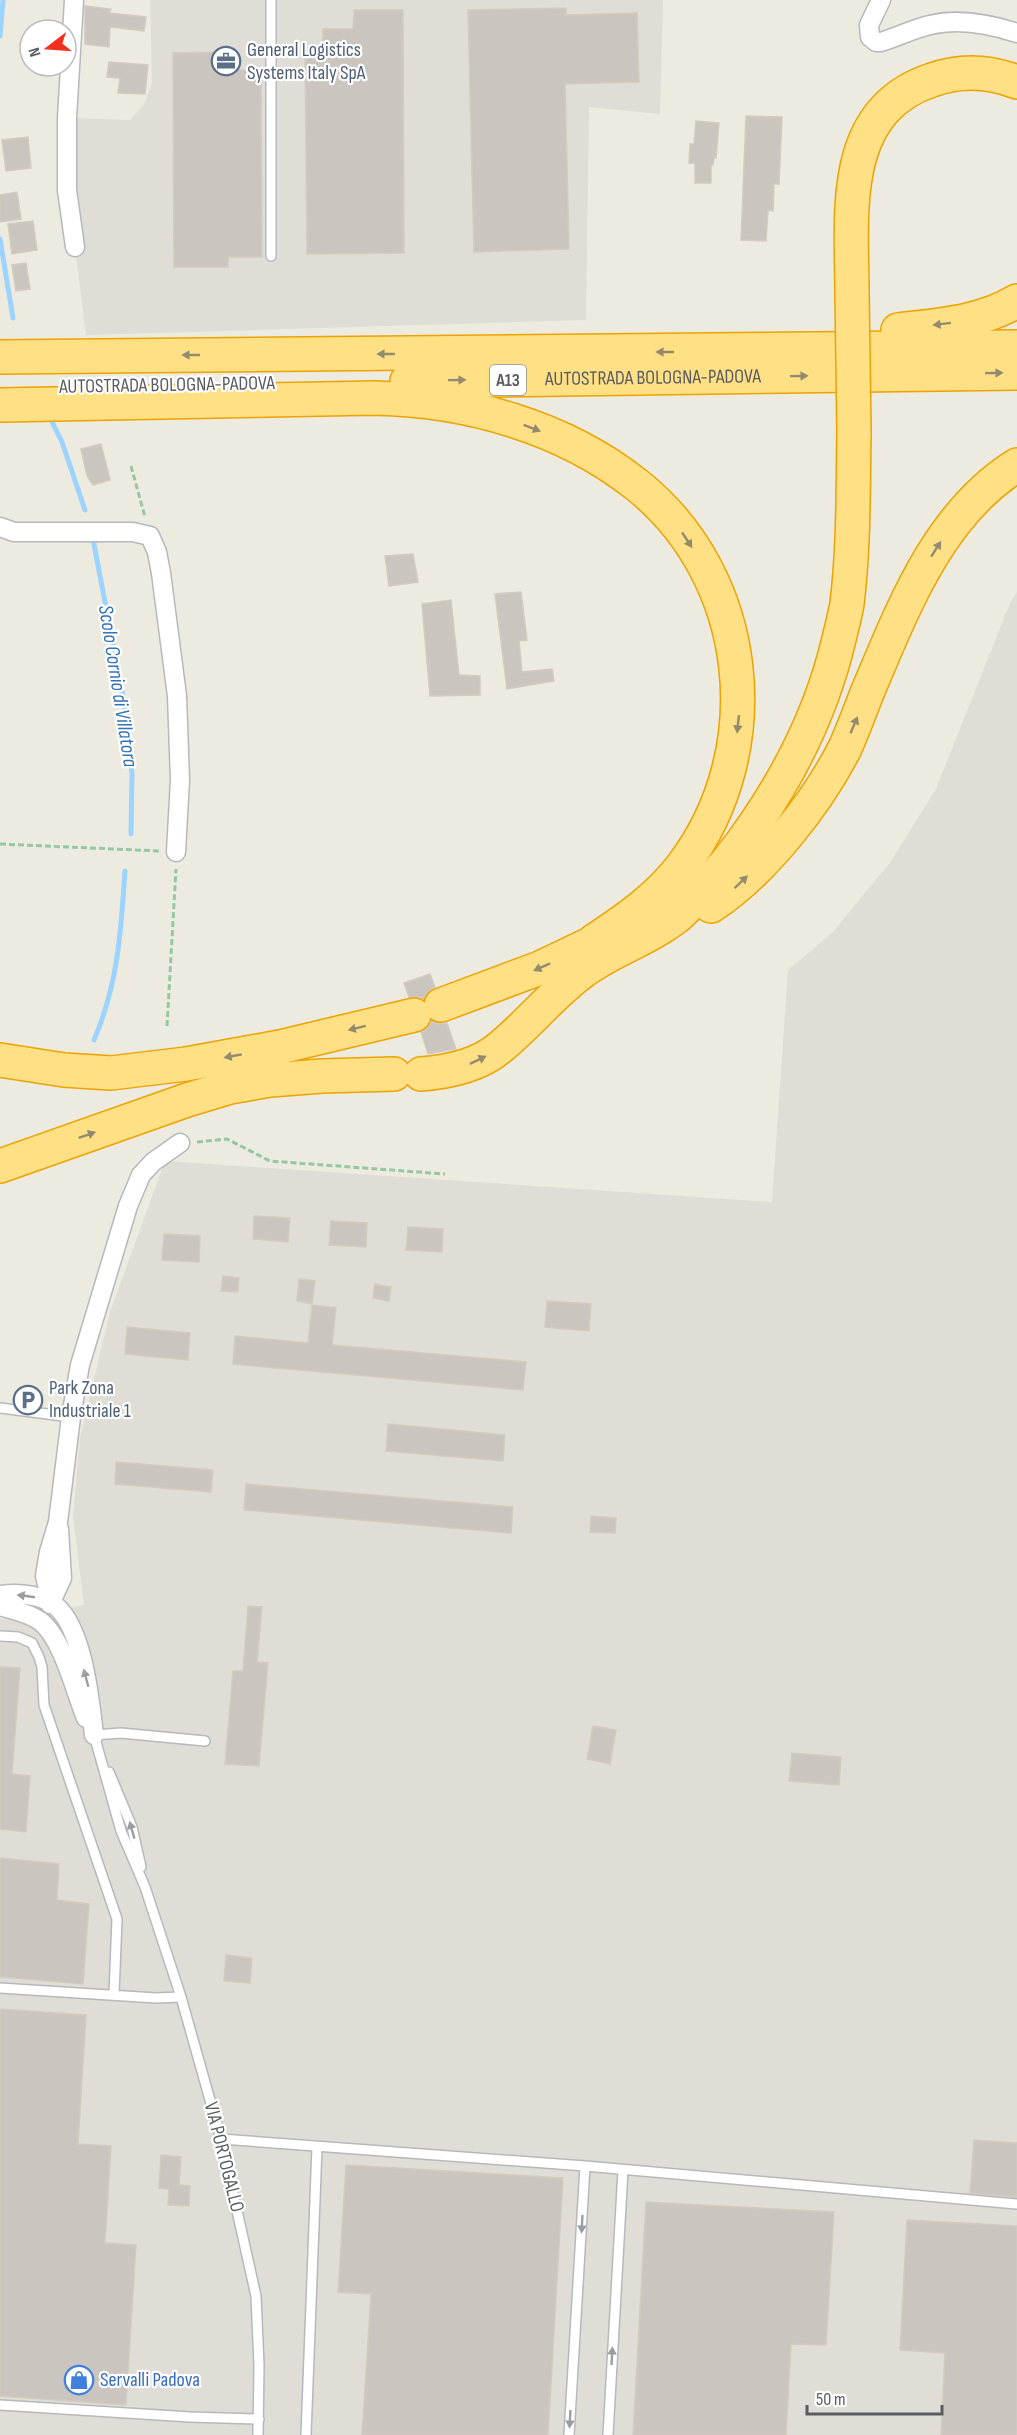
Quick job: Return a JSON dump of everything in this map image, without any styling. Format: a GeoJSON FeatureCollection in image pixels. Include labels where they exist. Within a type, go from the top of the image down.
{"type":"FeatureCollection","features":[{"type":"Feature","properties":{"kind":"highway"},"geometry":{"type":"LineString","coordinates":[[0,1166],[230,1087],[270,1080],[322,1076],[443,1073],[473,1063],[497,1050],[548,999],[581,972],[609,953],[651,933],[676,917],[697,896],[733,857],[783,781],[814,719],[847,605],[853,527],[852,196],[859,153],[877,118],[893,100],[920,84],[948,74],[976,73],[1004,77],[1017,82]]}},
{"type":"Feature","properties":{"kind":"highway"},"geometry":{"type":"LineString","coordinates":[[697,352],[972,321],[1017,301]]}},
{"type":"Feature","properties":{"kind":"highway","name":"AUTOSTRADA BOLOGNA-PADOVA"},"geometry":{"type":"LineString","coordinates":[[0,357],[697,352],[1017,347]]}},
{"type":"Feature","properties":{"kind":"highway","name":"AUTOSTRADA BOLOGNA-PADOVA"},"geometry":{"type":"LineString","coordinates":[[0,387],[1017,373]]}},
{"type":"Feature","properties":{"kind":"highway","name":"A13"},"geometry":{"type":"LineString","coordinates":[[0,405],[416,399],[448,404],[531,427],[589,453],[647,494],[682,531],[709,576],[719,598],[737,670],[739,717],[726,781],[697,844],[684,864],[654,898],[594,941]]}},
{"type":"Feature","properties":{"kind":"highway"},"geometry":{"type":"LineString","coordinates":[[581,972],[654,940],[695,917],[739,884],[774,848],[806,810],[845,747],[911,594],[939,543],[982,494],[1017,465]]}},
{"type":"Feature","properties":{"kind":"highway"},"geometry":{"type":"LineString","coordinates":[[0,1060],[64,1070],[111,1072],[186,1064],[280,1047],[428,1010],[540,969],[594,941],[635,926],[697,896]]}},
{"type":"Feature","properties":{"kind":"highway"},"geometry":{"type":"LineString","coordinates":[[0,1037],[13,1045],[70,1061],[186,1064]]}},
{"type":"Feature","properties":{"kind":"highway"},"geometry":{"type":"LineString","coordinates":[[0,1172],[32,1155]]}},
{"type":"Feature","properties":{"kind":"street"},"geometry":{"type":"LineString","coordinates":[[74,0],[67,118],[67,190],[75,247]]}},
{"type":"Feature","properties":{"kind":"street"},"geometry":{"type":"LineString","coordinates":[[881,0],[869,25],[870,37],[876,42],[929,25],[953,22],[995,26],[1017,33]]}},
{"type":"Feature","properties":{"kind":"street"},"geometry":{"type":"LineString","coordinates":[[0,527],[14,532],[133,532],[150,536],[157,552],[161,573],[177,696],[180,780],[176,852]]}},
{"type":"Feature","properties":{"kind":"street"},"geometry":{"type":"LineString","coordinates":[[0,1606],[39,1620],[51,1602],[45,1576],[58,1522],[80,1365],[128,1206],[141,1175],[153,1162],[180,1143]]}},
{"type":"Feature","properties":{"kind":"street"},"geometry":{"type":"LineString","coordinates":[[0,1595],[28,1595],[51,1602]]}},
{"type":"Feature","properties":{"kind":"street","name":"VIA PORTOGALLO"},"geometry":{"type":"LineString","coordinates":[[51,1602],[66,1617],[75,1637],[88,1687],[94,1735]]}},
{"type":"Feature","properties":{"kind":"street","name":"VIA PORTOGALLO"},"geometry":{"type":"LineString","coordinates":[[39,1620],[51,1632],[60,1650],[94,1735]]}},
{"type":"Feature","properties":{"kind":"lane"},"geometry":{"type":"LineString","coordinates":[[271,0],[271,256]]}},
{"type":"Feature","properties":{"kind":"lane"},"geometry":{"type":"LineString","coordinates":[[0,1408],[71,1417]]}},
{"type":"Feature","properties":{"kind":"lane"},"geometry":{"type":"LineString","coordinates":[[0,1636],[18,1637],[32,1643],[39,1657],[42,1667],[44,1705],[117,1919],[114,1994]]}},
{"type":"Feature","properties":{"kind":"lane"},"geometry":{"type":"LineString","coordinates":[[94,1735],[121,1733],[205,1741]]}},
{"type":"Feature","properties":{"kind":"lane","name":"VIA PORTOGALLO"},"geometry":{"type":"LineString","coordinates":[[94,1735],[121,1831],[144,1887],[181,1997],[221,2139],[256,2296],[260,2365],[258,2435]]}},
{"type":"Feature","properties":{"kind":"lane"},"geometry":{"type":"LineString","coordinates":[[0,1988],[156,1998],[181,1997]]}},
{"type":"Feature","properties":{"kind":"lane"},"geometry":{"type":"LineString","coordinates":[[221,2139],[585,2166],[1017,2204]]}},
{"type":"Feature","properties":{"kind":"lane"},"geometry":{"type":"LineString","coordinates":[[306,2435],[317,2147]]}},
{"type":"Feature","properties":{"kind":"lane"},"geometry":{"type":"LineString","coordinates":[[569,2435],[585,2166]]}},
{"type":"Feature","properties":{"kind":"lane"},"geometry":{"type":"LineString","coordinates":[[608,2435],[622,2170]]}},
{"type":"Feature","properties":{"kind":"lane"},"geometry":{"type":"LineString","coordinates":[[0,2405],[169,2416],[259,2419]]}},
{"type":"Feature","properties":{"kind":"path"},"geometry":{"type":"LineString","coordinates":[[132,466],[150,536]]}},
{"type":"Feature","properties":{"kind":"path"},"geometry":{"type":"LineString","coordinates":[[0,844],[176,852],[167,1026]]}},
{"type":"Feature","properties":{"kind":"path"},"geometry":{"type":"LineString","coordinates":[[180,1143],[227,1139],[270,1161],[445,1174]]}},
{"type":"Feature","properties":{"kind":"shaded area"},"geometry":{"type":"Polygon","coordinates":[[[150,0],[663,0],[660,114],[589,107],[586,320],[86,335],[75,247],[67,118],[130,120],[144,105],[152,83],[150,0]]]}},
{"type":"Feature","properties":{"kind":"shaded area"},"geometry":{"type":"Polygon","coordinates":[[[1017,592],[1017,2435],[0,2435],[0,1619],[18,1620],[84,1605],[73,1517],[80,1438],[110,1312],[165,1161],[772,1202],[788,970],[832,933],[889,864],[936,789],[1010,603],[1017,592]]]}},
{"type":"Feature","properties":{"kind":"building"},"geometry":{"type":"Polygon","coordinates":[[[85,6],[111,9],[109,13],[146,17],[144,31],[110,27],[109,47],[85,44],[85,6]]]}},
{"type":"Feature","properties":{"kind":"building"},"geometry":{"type":"Polygon","coordinates":[[[566,8],[566,15],[637,13],[639,82],[565,84],[569,249],[474,252],[468,10],[566,8]]]}},
{"type":"Feature","properties":{"kind":"building"},"geometry":{"type":"Polygon","coordinates":[[[354,10],[403,10],[404,253],[307,254],[305,48],[322,48],[323,29],[353,29],[354,10]]]}},
{"type":"Feature","properties":{"kind":"building"},"geometry":{"type":"Polygon","coordinates":[[[226,52],[226,70],[261,70],[262,257],[228,257],[228,267],[174,267],[173,53],[226,52]]]}},
{"type":"Feature","properties":{"kind":"building"},"geometry":{"type":"Polygon","coordinates":[[[109,62],[148,65],[145,94],[118,93],[120,78],[107,77],[109,62]]]}},
{"type":"Feature","properties":{"kind":"building"},"geometry":{"type":"Polygon","coordinates":[[[746,116],[782,117],[779,184],[774,184],[773,211],[768,210],[766,241],[741,240],[746,116]]]}},
{"type":"Feature","properties":{"kind":"building"},"geometry":{"type":"Polygon","coordinates":[[[696,121],[719,123],[716,158],[711,165],[711,183],[695,183],[695,163],[689,163],[690,144],[694,144],[696,121]]]}},
{"type":"Feature","properties":{"kind":"building"},"geometry":{"type":"Polygon","coordinates":[[[28,137],[31,168],[6,171],[2,140],[28,137]]]}},
{"type":"Feature","properties":{"kind":"building"},"geometry":{"type":"Polygon","coordinates":[[[17,192],[21,219],[0,222],[0,195],[17,192]]]}},
{"type":"Feature","properties":{"kind":"building"},"geometry":{"type":"Polygon","coordinates":[[[33,221],[37,250],[12,254],[8,224],[33,221]]]}},
{"type":"Feature","properties":{"kind":"building"},"geometry":{"type":"Polygon","coordinates":[[[26,263],[30,289],[16,291],[12,265],[26,263]]]}},
{"type":"Feature","properties":{"kind":"building"},"geometry":{"type":"Polygon","coordinates":[[[101,444],[110,480],[93,485],[87,476],[81,449],[101,444]]]}},
{"type":"Feature","properties":{"kind":"building"},"geometry":{"type":"Polygon","coordinates":[[[413,554],[418,582],[389,586],[385,556],[413,554]]]}},
{"type":"Feature","properties":{"kind":"building"},"geometry":{"type":"Polygon","coordinates":[[[521,592],[527,640],[519,641],[522,672],[552,669],[554,681],[507,689],[495,594],[521,592]]]}},
{"type":"Feature","properties":{"kind":"building"},"geometry":{"type":"Polygon","coordinates":[[[451,600],[459,675],[480,676],[480,695],[430,696],[422,604],[451,600]]]}},
{"type":"Feature","properties":{"kind":"building"},"geometry":{"type":"Polygon","coordinates":[[[430,974],[435,987],[427,993],[424,999],[409,997],[404,983],[430,974]]]}},
{"type":"Feature","properties":{"kind":"building"},"geometry":{"type":"Polygon","coordinates":[[[432,1021],[438,1024],[447,1023],[456,1049],[428,1054],[421,1032],[432,1021]]]}},
{"type":"Feature","properties":{"kind":"building"},"geometry":{"type":"Polygon","coordinates":[[[254,1216],[290,1218],[288,1242],[253,1239],[254,1216]]]}},
{"type":"Feature","properties":{"kind":"building"},"geometry":{"type":"Polygon","coordinates":[[[331,1221],[367,1223],[366,1247],[329,1245],[331,1221]]]}},
{"type":"Feature","properties":{"kind":"building"},"geometry":{"type":"Polygon","coordinates":[[[408,1227],[443,1229],[442,1252],[406,1250],[408,1227]]]}},
{"type":"Feature","properties":{"kind":"building"},"geometry":{"type":"Polygon","coordinates":[[[164,1234],[200,1236],[199,1262],[162,1260],[164,1234]]]}},
{"type":"Feature","properties":{"kind":"building"},"geometry":{"type":"Polygon","coordinates":[[[223,1276],[239,1278],[238,1292],[221,1291],[223,1276]]]}},
{"type":"Feature","properties":{"kind":"building"},"geometry":{"type":"Polygon","coordinates":[[[299,1279],[315,1281],[312,1304],[297,1301],[299,1279]]]}},
{"type":"Feature","properties":{"kind":"building"},"geometry":{"type":"Polygon","coordinates":[[[375,1284],[391,1287],[389,1301],[373,1298],[375,1284]]]}},
{"type":"Feature","properties":{"kind":"building"},"geometry":{"type":"Polygon","coordinates":[[[547,1301],[591,1304],[589,1331],[545,1327],[547,1301]]]}},
{"type":"Feature","properties":{"kind":"building"},"geometry":{"type":"Polygon","coordinates":[[[312,1305],[336,1308],[332,1345],[526,1362],[523,1390],[233,1364],[235,1336],[308,1343],[312,1305]]]}},
{"type":"Feature","properties":{"kind":"building"},"geometry":{"type":"Polygon","coordinates":[[[127,1327],[190,1333],[188,1360],[125,1354],[127,1327]]]}},
{"type":"Feature","properties":{"kind":"building"},"geometry":{"type":"Polygon","coordinates":[[[388,1424],[505,1435],[503,1461],[386,1451],[388,1424]]]}},
{"type":"Feature","properties":{"kind":"building"},"geometry":{"type":"Polygon","coordinates":[[[116,1462],[213,1470],[211,1492],[115,1484],[116,1462]]]}},
{"type":"Feature","properties":{"kind":"building"},"geometry":{"type":"Polygon","coordinates":[[[246,1484],[513,1507],[511,1533],[244,1510],[246,1484]]]}},
{"type":"Feature","properties":{"kind":"building"},"geometry":{"type":"Polygon","coordinates":[[[591,1516],[616,1518],[615,1533],[590,1532],[591,1516]]]}},
{"type":"Feature","properties":{"kind":"building"},"geometry":{"type":"Polygon","coordinates":[[[248,1606],[262,1607],[257,1662],[268,1663],[259,1766],[225,1764],[233,1671],[243,1671],[248,1606]]]}},
{"type":"Feature","properties":{"kind":"building"},"geometry":{"type":"Polygon","coordinates":[[[0,1667],[20,1668],[12,1774],[30,1776],[26,1832],[0,1829],[0,1667]]]}},
{"type":"Feature","properties":{"kind":"building"},"geometry":{"type":"Polygon","coordinates":[[[593,1726],[616,1730],[610,1764],[587,1759],[593,1726]]]}},
{"type":"Feature","properties":{"kind":"building"},"geometry":{"type":"Polygon","coordinates":[[[792,1753],[841,1757],[839,1785],[789,1781],[792,1753]]]}},
{"type":"Feature","properties":{"kind":"building"},"geometry":{"type":"Polygon","coordinates":[[[0,1858],[59,1864],[57,1900],[89,1904],[83,1984],[0,1977],[0,1858]]]}},
{"type":"Feature","properties":{"kind":"building"},"geometry":{"type":"Polygon","coordinates":[[[226,1955],[252,1958],[250,1983],[224,1981],[226,1955]]]}},
{"type":"Feature","properties":{"kind":"building"},"geometry":{"type":"Polygon","coordinates":[[[0,2009],[86,2015],[78,2144],[111,2146],[105,2243],[136,2245],[126,2405],[0,2396],[0,2009]]]}},
{"type":"Feature","properties":{"kind":"building"},"geometry":{"type":"Polygon","coordinates":[[[974,2140],[1017,2143],[1017,2197],[970,2193],[974,2140]]]}},
{"type":"Feature","properties":{"kind":"building"},"geometry":{"type":"Polygon","coordinates":[[[161,2155],[181,2157],[179,2185],[190,2186],[189,2206],[168,2205],[169,2189],[159,2188],[161,2155]]]}},
{"type":"Feature","properties":{"kind":"building"},"geometry":{"type":"Polygon","coordinates":[[[346,2165],[563,2178],[548,2435],[362,2435],[371,2294],[338,2292],[346,2165]]]}},
{"type":"Feature","properties":{"kind":"building"},"geometry":{"type":"Polygon","coordinates":[[[646,2202],[834,2212],[826,2345],[791,2344],[786,2435],[633,2435],[646,2202]]]}},
{"type":"Feature","properties":{"kind":"building"},"geometry":{"type":"Polygon","coordinates":[[[907,2220],[1017,2226],[1017,2435],[941,2435],[945,2353],[900,2350],[907,2220]]]}},
{"type":"Feature","properties":{"kind":"waterway","name":"Scolo Cornio di Villatora"},"geometry":{"type":"LineString","coordinates":[[0,36],[3,0]]}},
{"type":"Feature","properties":{"kind":"waterway","name":"Scolo Cornio di Villatora"},"geometry":{"type":"LineString","coordinates":[[0,239],[13,318]]}},
{"type":"Feature","properties":{"kind":"waterway","name":"Scolo Cornio di Villatora"},"geometry":{"type":"LineString","coordinates":[[49,416],[62,442],[85,510]]}},
{"type":"Feature","properties":{"kind":"waterway","name":"Scolo Cornio di Villatora"},"geometry":{"type":"LineString","coordinates":[[93,539],[126,713],[132,774],[131,834]]}},
{"type":"Feature","properties":{"kind":"waterway","name":"Scolo Cornio di Villatora"},"geometry":{"type":"LineString","coordinates":[[94,1040],[108,998],[117,957],[125,871]]}},
{"type":"Feature","properties":{"kind":"place","name":"General Logistics Systems Italy SpA"},"geometry":{"type":"Point","coordinates":[226,61]}},
{"type":"Feature","properties":{"kind":"place","name":"Park Zona Industriale 1"},"geometry":{"type":"Point","coordinates":[28,1400]}},
{"type":"Feature","properties":{"kind":"place","name":"Servalli Padova"},"geometry":{"type":"Point","coordinates":[79,2380]}}]}
